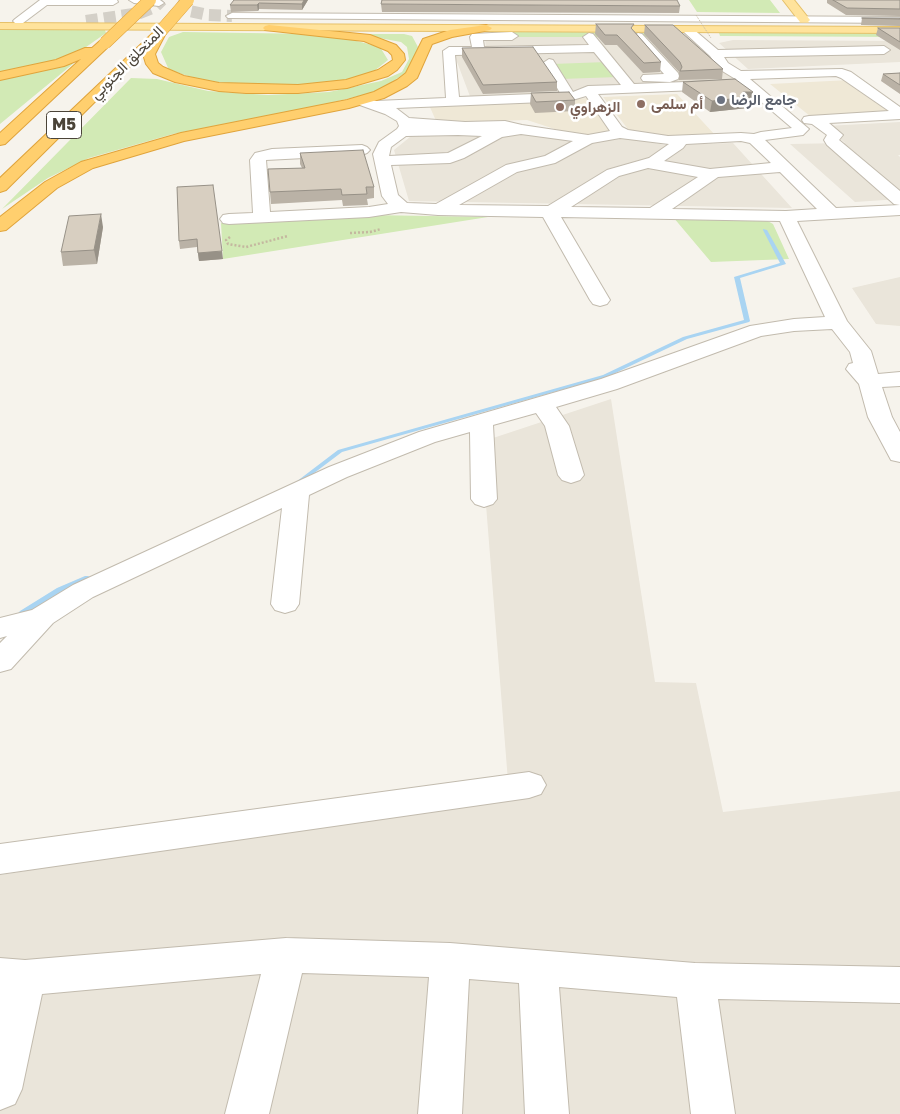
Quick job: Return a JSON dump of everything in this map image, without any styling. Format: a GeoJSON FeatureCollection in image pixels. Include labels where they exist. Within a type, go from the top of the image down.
{"type":"FeatureCollection","features":[{"type":"Feature","properties":{"kind":"highway","name":"المتحلق الجنوبي"},"geometry":{"type":"LineString","coordinates":[[0,188],[161,30],[188,0]]}},
{"type":"Feature","properties":{"kind":"highway","name":"المتحلق الجنوبي"},"geometry":{"type":"LineString","coordinates":[[0,141],[105,42],[154,2]]}},
{"type":"Feature","properties":{"kind":"highway"},"geometry":{"type":"LineString","coordinates":[[0,226],[51,185],[87,165],[181,137],[368,103],[412,75],[427,42],[483,23]]}},
{"type":"Feature","properties":{"kind":"highway"},"geometry":{"type":"LineString","coordinates":[[161,30],[150,54],[152,64],[158,70],[180,80],[219,87],[272,90],[332,86],[368,79],[394,67],[399,60],[398,54],[392,48],[366,38],[268,25]]}},
{"type":"Feature","properties":{"kind":"highway"},"geometry":{"type":"LineString","coordinates":[[0,76],[60,63],[105,42]]}},
{"type":"Feature","properties":{"kind":"main road"},"geometry":{"type":"LineString","coordinates":[[788,0],[804,20]]}},
{"type":"Feature","properties":{"kind":"main road"},"geometry":{"type":"LineString","coordinates":[[371,15],[411,29],[422,35],[427,42]]}},
{"type":"Feature","properties":{"kind":"main road"},"geometry":{"type":"LineString","coordinates":[[0,26],[268,25],[371,15],[457,25],[900,25]]}},
{"type":"Feature","properties":{"kind":"main road"},"geometry":{"type":"LineString","coordinates":[[232,16],[268,25]]}},
{"type":"Feature","properties":{"kind":"main road"},"geometry":{"type":"LineString","coordinates":[[0,21],[411,29],[483,23],[693,25],[900,30]]}},
{"type":"Feature","properties":{"kind":"street"},"geometry":{"type":"LineString","coordinates":[[134,0],[154,2]]}},
{"type":"Feature","properties":{"kind":"street"},"geometry":{"type":"LineString","coordinates":[[18,21],[46,1],[113,2]]}},
{"type":"Feature","properties":{"kind":"street"},"geometry":{"type":"LineString","coordinates":[[419,17],[420,4]]}},
{"type":"Feature","properties":{"kind":"street"},"geometry":{"type":"LineString","coordinates":[[639,4],[644,19]]}},
{"type":"Feature","properties":{"kind":"street"},"geometry":{"type":"LineString","coordinates":[[480,5],[483,23]]}},
{"type":"Feature","properties":{"kind":"street"},"geometry":{"type":"LineString","coordinates":[[441,128],[505,125],[514,126],[518,129],[588,139],[621,133],[659,140],[741,137],[756,139],[761,136],[801,131],[801,128],[744,80],[723,66],[693,25],[685,5]]}},
{"type":"Feature","properties":{"kind":"street"},"geometry":{"type":"LineString","coordinates":[[856,8],[869,20]]}},
{"type":"Feature","properties":{"kind":"street"},"geometry":{"type":"LineString","coordinates":[[32,11],[95,11]]}},
{"type":"Feature","properties":{"kind":"street"},"geometry":{"type":"LineString","coordinates":[[232,16],[312,13],[419,17],[483,23],[644,19],[693,25],[866,38],[900,38]]}},
{"type":"Feature","properties":{"kind":"street"},"geometry":{"type":"LineString","coordinates":[[479,50],[475,38],[477,36],[638,37],[693,25],[804,20],[900,20]]}},
{"type":"Feature","properties":{"kind":"street"},"geometry":{"type":"LineString","coordinates":[[590,37],[626,84]]}},
{"type":"Feature","properties":{"kind":"street"},"geometry":{"type":"LineString","coordinates":[[368,103],[453,102],[569,97],[588,90],[673,77],[638,37]]}},
{"type":"Feature","properties":{"kind":"street"},"geometry":{"type":"LineString","coordinates":[[716,55],[838,51],[855,63],[889,55],[866,38]]}},
{"type":"Feature","properties":{"kind":"street"},"geometry":{"type":"LineString","coordinates":[[453,102],[448,51],[598,48]]}},
{"type":"Feature","properties":{"kind":"street"},"geometry":{"type":"LineString","coordinates":[[558,49],[566,62],[544,63],[560,81],[569,97]]}},
{"type":"Feature","properties":{"kind":"street"},"geometry":{"type":"LineString","coordinates":[[591,61],[608,61]]}},
{"type":"Feature","properties":{"kind":"street"},"geometry":{"type":"LineString","coordinates":[[846,75],[849,67],[856,64]]}},
{"type":"Feature","properties":{"kind":"street"},"geometry":{"type":"LineString","coordinates":[[449,66],[467,66]]}},
{"type":"Feature","properties":{"kind":"street"},"geometry":{"type":"LineString","coordinates":[[560,81],[626,84],[744,80],[825,71],[846,75],[873,76]]}},
{"type":"Feature","properties":{"kind":"street"},"geometry":{"type":"LineString","coordinates":[[846,75],[900,115]]}},
{"type":"Feature","properties":{"kind":"street"},"geometry":{"type":"LineString","coordinates":[[588,90],[621,133]]}},
{"type":"Feature","properties":{"kind":"street"},"geometry":{"type":"LineString","coordinates":[[368,103],[398,115],[404,127]]}},
{"type":"Feature","properties":{"kind":"street"},"geometry":{"type":"LineString","coordinates":[[793,121],[900,115]]}},
{"type":"Feature","properties":{"kind":"street"},"geometry":{"type":"LineString","coordinates":[[816,120],[836,136],[852,137]]}},
{"type":"Feature","properties":{"kind":"street"},"geometry":{"type":"LineString","coordinates":[[401,207],[390,196],[382,155],[389,141],[404,127],[499,133],[509,133],[518,129]]}},
{"type":"Feature","properties":{"kind":"street"},"geometry":{"type":"LineString","coordinates":[[262,217],[258,160],[260,156],[272,154],[382,155],[444,159],[459,155],[499,133]]}},
{"type":"Feature","properties":{"kind":"street"},"geometry":{"type":"LineString","coordinates":[[836,136],[831,140],[832,142],[900,201]]}},
{"type":"Feature","properties":{"kind":"street"},"geometry":{"type":"LineString","coordinates":[[436,210],[512,168],[558,158],[588,139]]}},
{"type":"Feature","properties":{"kind":"street"},"geometry":{"type":"LineString","coordinates":[[756,139],[831,214]]}},
{"type":"Feature","properties":{"kind":"street"},"geometry":{"type":"LineString","coordinates":[[600,300],[552,217],[553,211],[613,172],[648,163],[678,145],[678,140]]}},
{"type":"Feature","properties":{"kind":"street"},"geometry":{"type":"LineString","coordinates":[[459,155],[477,160]]}},
{"type":"Feature","properties":{"kind":"street"},"geometry":{"type":"LineString","coordinates":[[558,158],[576,162]]}},
{"type":"Feature","properties":{"kind":"street"},"geometry":{"type":"LineString","coordinates":[[648,163],[710,174],[783,167]]}},
{"type":"Feature","properties":{"kind":"street"},"geometry":{"type":"LineString","coordinates":[[494,164],[512,168]]}},
{"type":"Feature","properties":{"kind":"street"},"geometry":{"type":"LineString","coordinates":[[595,168],[613,172]]}},
{"type":"Feature","properties":{"kind":"street"},"geometry":{"type":"LineString","coordinates":[[656,212],[710,174]]}},
{"type":"Feature","properties":{"kind":"street"},"geometry":{"type":"LineString","coordinates":[[868,204],[900,201]]}},
{"type":"Feature","properties":{"kind":"street"},"geometry":{"type":"LineString","coordinates":[[229,218],[369,212],[401,207],[436,210],[656,212],[786,216],[900,210]]}},
{"type":"Feature","properties":{"kind":"street"},"geometry":{"type":"LineString","coordinates":[[786,216],[838,323],[838,332],[844,351],[868,381],[880,417],[900,455]]}},
{"type":"Feature","properties":{"kind":"street"},"geometry":{"type":"LineString","coordinates":[[0,662],[43,616],[83,591],[338,472],[418,441],[481,420],[618,381],[758,330],[794,325],[838,323]]}},
{"type":"Feature","properties":{"kind":"street"},"geometry":{"type":"LineString","coordinates":[[868,381],[900,379]]}},
{"type":"Feature","properties":{"kind":"street"},"geometry":{"type":"LineString","coordinates":[[540,404],[551,415],[557,426],[571,475]]}},
{"type":"Feature","properties":{"kind":"street"},"geometry":{"type":"LineString","coordinates":[[481,420],[484,499]]}},
{"type":"Feature","properties":{"kind":"street"},"geometry":{"type":"LineString","coordinates":[[285,604],[297,491]]}},
{"type":"Feature","properties":{"kind":"street"},"geometry":{"type":"LineString","coordinates":[[0,628],[43,616]]}},
{"type":"Feature","properties":{"kind":"street"},"geometry":{"type":"LineString","coordinates":[[0,859],[529,785]]}},
{"type":"Feature","properties":{"kind":"street"},"geometry":{"type":"LineString","coordinates":[[247,1114],[286,955]]}},
{"type":"Feature","properties":{"kind":"street"},"geometry":{"type":"LineString","coordinates":[[0,1089],[12,977],[286,955],[450,960],[695,981],[900,985]]}},
{"type":"Feature","properties":{"kind":"street"},"geometry":{"type":"LineString","coordinates":[[440,1114],[450,960]]}},
{"type":"Feature","properties":{"kind":"street"},"geometry":{"type":"LineString","coordinates":[[538,968],[547,1114]]}},
{"type":"Feature","properties":{"kind":"street"},"geometry":{"type":"LineString","coordinates":[[695,981],[713,1114]]}},
{"type":"Feature","properties":{"kind":"path"},"geometry":{"type":"LineString","coordinates":[[693,25],[711,38]]}},
{"type":"Feature","properties":{"kind":"shaded area"},"geometry":{"type":"Polygon","coordinates":[[[485,37],[680,37],[682,39],[694,39],[747,82],[471,99],[454,54],[486,52],[485,37]]]}},
{"type":"Feature","properties":{"kind":"shaded area"},"geometry":{"type":"Polygon","coordinates":[[[733,40],[900,41],[900,62],[748,69],[719,43],[733,40]]]}},
{"type":"Feature","properties":{"kind":"shaded area"},"geometry":{"type":"Polygon","coordinates":[[[850,80],[900,115],[815,120],[770,84],[850,80]]]}},
{"type":"Feature","properties":{"kind":"shaded area"},"geometry":{"type":"Polygon","coordinates":[[[677,94],[716,136],[662,139],[631,133],[603,97],[677,94]]]}},
{"type":"Feature","properties":{"kind":"shaded area"},"geometry":{"type":"Polygon","coordinates":[[[591,98],[619,132],[573,135],[527,120],[437,123],[429,105],[591,98]]]}},
{"type":"Feature","properties":{"kind":"shaded area"},"geometry":{"type":"Polygon","coordinates":[[[900,122],[900,155],[898,155],[900,157],[900,199],[855,202],[790,144],[845,143],[826,126],[900,122]]]}},
{"type":"Feature","properties":{"kind":"shaded area"},"geometry":{"type":"Polygon","coordinates":[[[511,125],[562,138],[619,136],[665,145],[733,143],[792,208],[409,201],[394,150],[421,128],[511,125]]]}},
{"type":"Feature","properties":{"kind":"shaded area"},"geometry":{"type":"Polygon","coordinates":[[[900,277],[900,326],[876,324],[852,288],[900,277]]]}},
{"type":"Feature","properties":{"kind":"shaded area"},"geometry":{"type":"Polygon","coordinates":[[[611,399],[655,682],[696,683],[723,812],[900,791],[900,1114],[0,1114],[0,875],[509,794],[481,442],[611,399]]]}},
{"type":"Feature","properties":{"kind":"green space"},"geometry":{"type":"Polygon","coordinates":[[[689,0],[770,0],[780,13],[697,12],[689,0]]]}},
{"type":"Feature","properties":{"kind":"green space"},"geometry":{"type":"Polygon","coordinates":[[[0,28],[105,30],[106,33],[79,52],[41,64],[0,72],[0,28]]]}},
{"type":"Feature","properties":{"kind":"green space"},"geometry":{"type":"Polygon","coordinates":[[[494,31],[668,33],[680,37],[485,37],[494,31]]]}},
{"type":"Feature","properties":{"kind":"green space"},"geometry":{"type":"Polygon","coordinates":[[[183,32],[314,34],[353,40],[380,47],[388,60],[373,72],[346,80],[291,86],[248,86],[201,80],[169,70],[161,52],[169,37],[183,32]]]}},
{"type":"Feature","properties":{"kind":"green space"},"geometry":{"type":"Polygon","coordinates":[[[719,33],[900,33],[900,37],[720,36],[719,33]]]}},
{"type":"Feature","properties":{"kind":"green space"},"geometry":{"type":"Polygon","coordinates":[[[357,34],[404,34],[412,36],[418,47],[411,69],[379,91],[326,104],[173,134],[89,158],[48,178],[2,209],[131,78],[157,79],[208,91],[268,95],[329,92],[381,81],[402,72],[409,59],[407,47],[401,42],[357,34]]]}},
{"type":"Feature","properties":{"kind":"green space"},"geometry":{"type":"Polygon","coordinates":[[[607,62],[618,77],[561,79],[552,64],[607,62]]]}},
{"type":"Feature","properties":{"kind":"green space"},"geometry":{"type":"Polygon","coordinates":[[[74,63],[0,124],[0,80],[74,63]]]}},
{"type":"Feature","properties":{"kind":"green space"},"geometry":{"type":"Polygon","coordinates":[[[369,215],[488,217],[223,259],[221,223],[369,215]]]}},
{"type":"Feature","properties":{"kind":"green space"},"geometry":{"type":"Polygon","coordinates":[[[757,215],[773,224],[789,259],[711,262],[673,217],[757,215]]]}},
{"type":"Feature","properties":{"kind":"building"},"geometry":{"type":"Polygon","coordinates":[[[234,0],[304,0],[302,4],[259,3],[257,5],[230,5],[234,0]]]}},
{"type":"Feature","properties":{"kind":"building"},"geometry":{"type":"Polygon","coordinates":[[[382,0],[677,0],[680,6],[381,4],[382,0]]]}},
{"type":"Feature","properties":{"kind":"building"},"geometry":{"type":"Polygon","coordinates":[[[833,0],[900,0],[900,9],[847,8],[833,0]]]}},
{"type":"Feature","properties":{"kind":"building"},"geometry":{"type":"Polygon","coordinates":[[[862,18],[900,18],[900,19],[862,18]]]}},
{"type":"Feature","properties":{"kind":"building"},"geometry":{"type":"Polygon","coordinates":[[[596,24],[634,24],[631,28],[661,62],[644,63],[617,35],[605,35],[596,24]]]}},
{"type":"Feature","properties":{"kind":"building"},"geometry":{"type":"Polygon","coordinates":[[[645,25],[673,25],[723,69],[680,71],[682,67],[680,62],[645,25]]]}},
{"type":"Feature","properties":{"kind":"building"},"geometry":{"type":"Polygon","coordinates":[[[878,28],[900,28],[900,42],[878,28]]]}},
{"type":"Feature","properties":{"kind":"building"},"geometry":{"type":"Polygon","coordinates":[[[533,47],[557,82],[483,85],[462,48],[533,47]]]}},
{"type":"Feature","properties":{"kind":"building"},"geometry":{"type":"Polygon","coordinates":[[[900,73],[900,85],[883,74],[900,73]]]}},
{"type":"Feature","properties":{"kind":"building"},"geometry":{"type":"Polygon","coordinates":[[[735,79],[753,92],[743,92],[750,97],[712,101],[683,82],[735,79]]]}},
{"type":"Feature","properties":{"kind":"building"},"geometry":{"type":"Polygon","coordinates":[[[569,92],[575,100],[536,102],[531,93],[569,92]]]}},
{"type":"Feature","properties":{"kind":"building"},"geometry":{"type":"Polygon","coordinates":[[[363,150],[374,187],[366,187],[367,194],[342,195],[341,189],[270,192],[268,169],[305,168],[300,153],[363,150]]]}},
{"type":"Feature","properties":{"kind":"building"},"geometry":{"type":"Polygon","coordinates":[[[213,185],[222,251],[198,253],[197,239],[179,241],[177,187],[213,185]]]}},
{"type":"Feature","properties":{"kind":"building"},"geometry":{"type":"Polygon","coordinates":[[[101,214],[94,250],[61,252],[69,216],[101,214]]]}},
{"type":"Feature","properties":{"kind":"waterway"},"geometry":{"type":"LineString","coordinates":[[295,485],[340,451],[605,376],[685,338],[747,321],[737,277],[783,264],[765,230]]}},
{"type":"Feature","properties":{"kind":"waterway"},"geometry":{"type":"LineString","coordinates":[[18,618],[60,590],[88,578]]}},
{"type":"Feature","properties":{"kind":"tunnel"},"geometry":{"type":"LineString","coordinates":[[86,21],[140,13],[155,7],[162,0]]}},
{"type":"Feature","properties":{"kind":"tunnel"},"geometry":{"type":"LineString","coordinates":[[185,0],[182,7],[189,11],[208,15],[232,16]]}},
{"type":"Feature","properties":{"kind":"place","name":"جامع الرضا"},"geometry":{"type":"Point","coordinates":[721,100]}},
{"type":"Feature","properties":{"kind":"place","name":"أم سلمى"},"geometry":{"type":"Point","coordinates":[641,104]}},
{"type":"Feature","properties":{"kind":"place","name":"الزهراوي"},"geometry":{"type":"Point","coordinates":[560,107]}}]}
